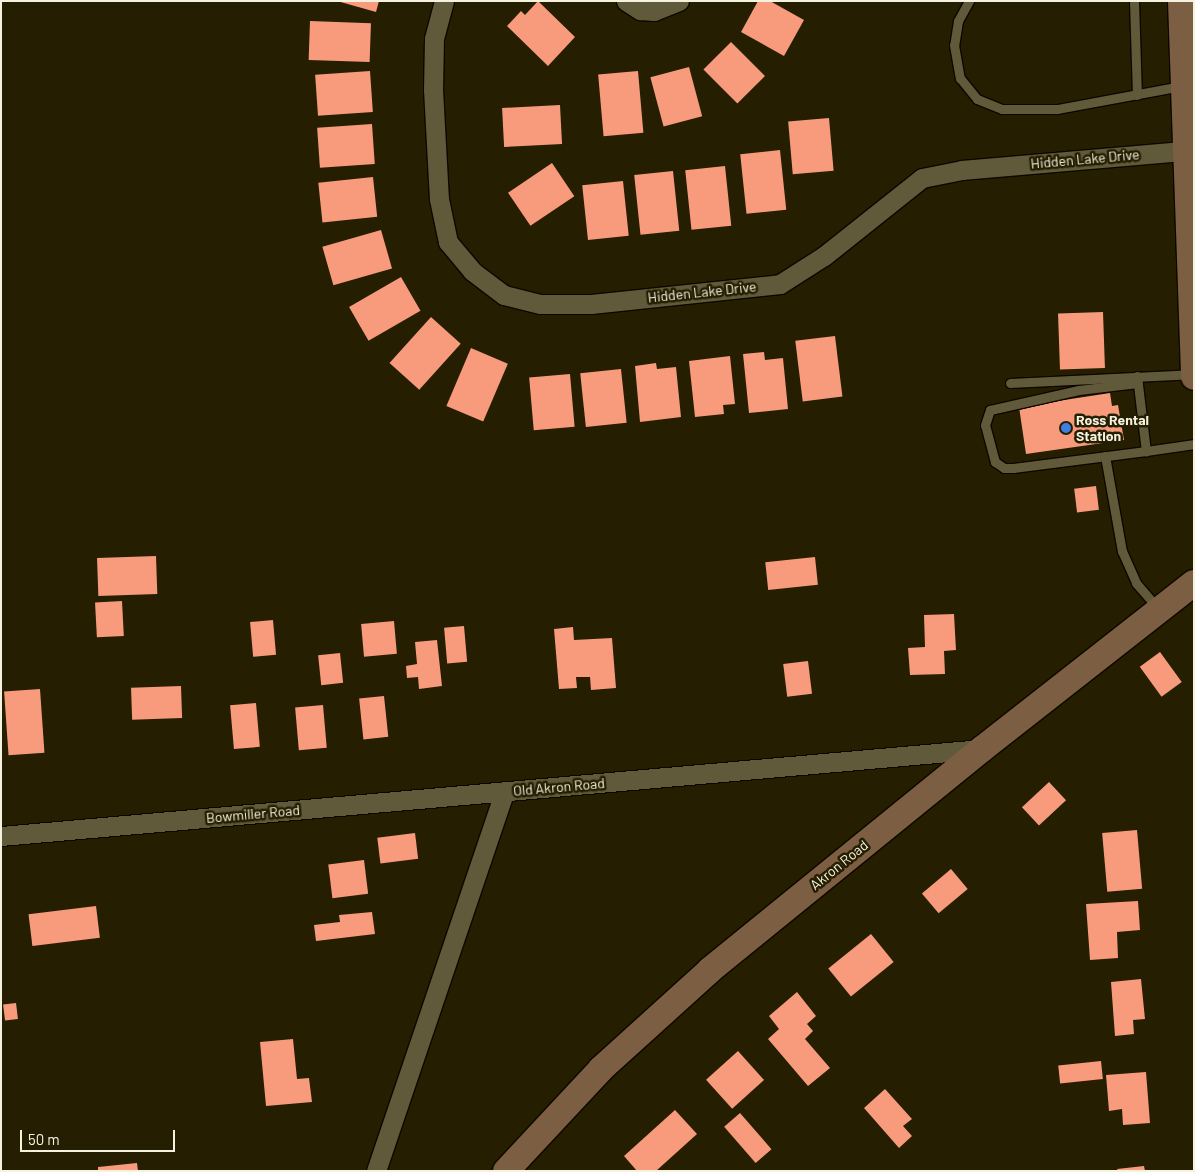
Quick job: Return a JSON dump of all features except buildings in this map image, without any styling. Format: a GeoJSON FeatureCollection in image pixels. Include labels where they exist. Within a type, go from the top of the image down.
{"type":"FeatureCollection","features":[{"type":"Feature","properties":{"kind":"main road"},"geometry":{"type":"LineString","coordinates":[[1181,1],[1187,76],[1186,151],[1190,201],[1194,377]]}},
{"type":"Feature","properties":{"kind":"main road","name":"Akron Road"},"geometry":{"type":"LineString","coordinates":[[506,1171],[600,1069],[703,976],[982,749],[1194,583]]}},
{"type":"Feature","properties":{"kind":"street","name":"Hidden Lake Drive"},"geometry":{"type":"LineString","coordinates":[[444,1],[434,39],[433,89],[439,199],[448,242],[472,271],[504,295],[540,304],[591,304],[780,284],[824,256],[922,178],[962,170],[1186,151]]}},
{"type":"Feature","properties":{"kind":"street"},"geometry":{"type":"LineString","coordinates":[[626,1],[640,10],[654,11],[679,1]]}},
{"type":"Feature","properties":{"kind":"street","name":"Old Akron Road"},"geometry":{"type":"LineString","coordinates":[[376,1171],[504,792],[982,749]]}},
{"type":"Feature","properties":{"kind":"street","name":"Bowmiller Road"},"geometry":{"type":"LineString","coordinates":[[1,836],[504,792]]}},
{"type":"Feature","properties":{"kind":"lane"},"geometry":{"type":"LineString","coordinates":[[969,1],[958,21],[954,45],[960,78],[977,99],[1002,109],[1057,109],[1137,95],[1187,76]]}},
{"type":"Feature","properties":{"kind":"lane"},"geometry":{"type":"LineString","coordinates":[[1134,1],[1137,95]]}},
{"type":"Feature","properties":{"kind":"lane"},"geometry":{"type":"LineString","coordinates":[[1194,374],[1138,380],[1026,400],[990,410],[985,416],[989,448],[995,462],[1004,468],[1194,444]]}},
{"type":"Feature","properties":{"kind":"lane"},"geometry":{"type":"LineString","coordinates":[[1010,383],[1138,380]]}},
{"type":"Feature","properties":{"kind":"lane"},"geometry":{"type":"LineString","coordinates":[[1138,380],[1146,451]]}},
{"type":"Feature","properties":{"kind":"lane"},"geometry":{"type":"LineString","coordinates":[[1105,456],[1122,552],[1136,583],[1160,611]]}},
{"type":"Feature","properties":{"kind":"place","name":"Ross Rental Station"},"geometry":{"type":"Point","coordinates":[1066,428]}}]}
